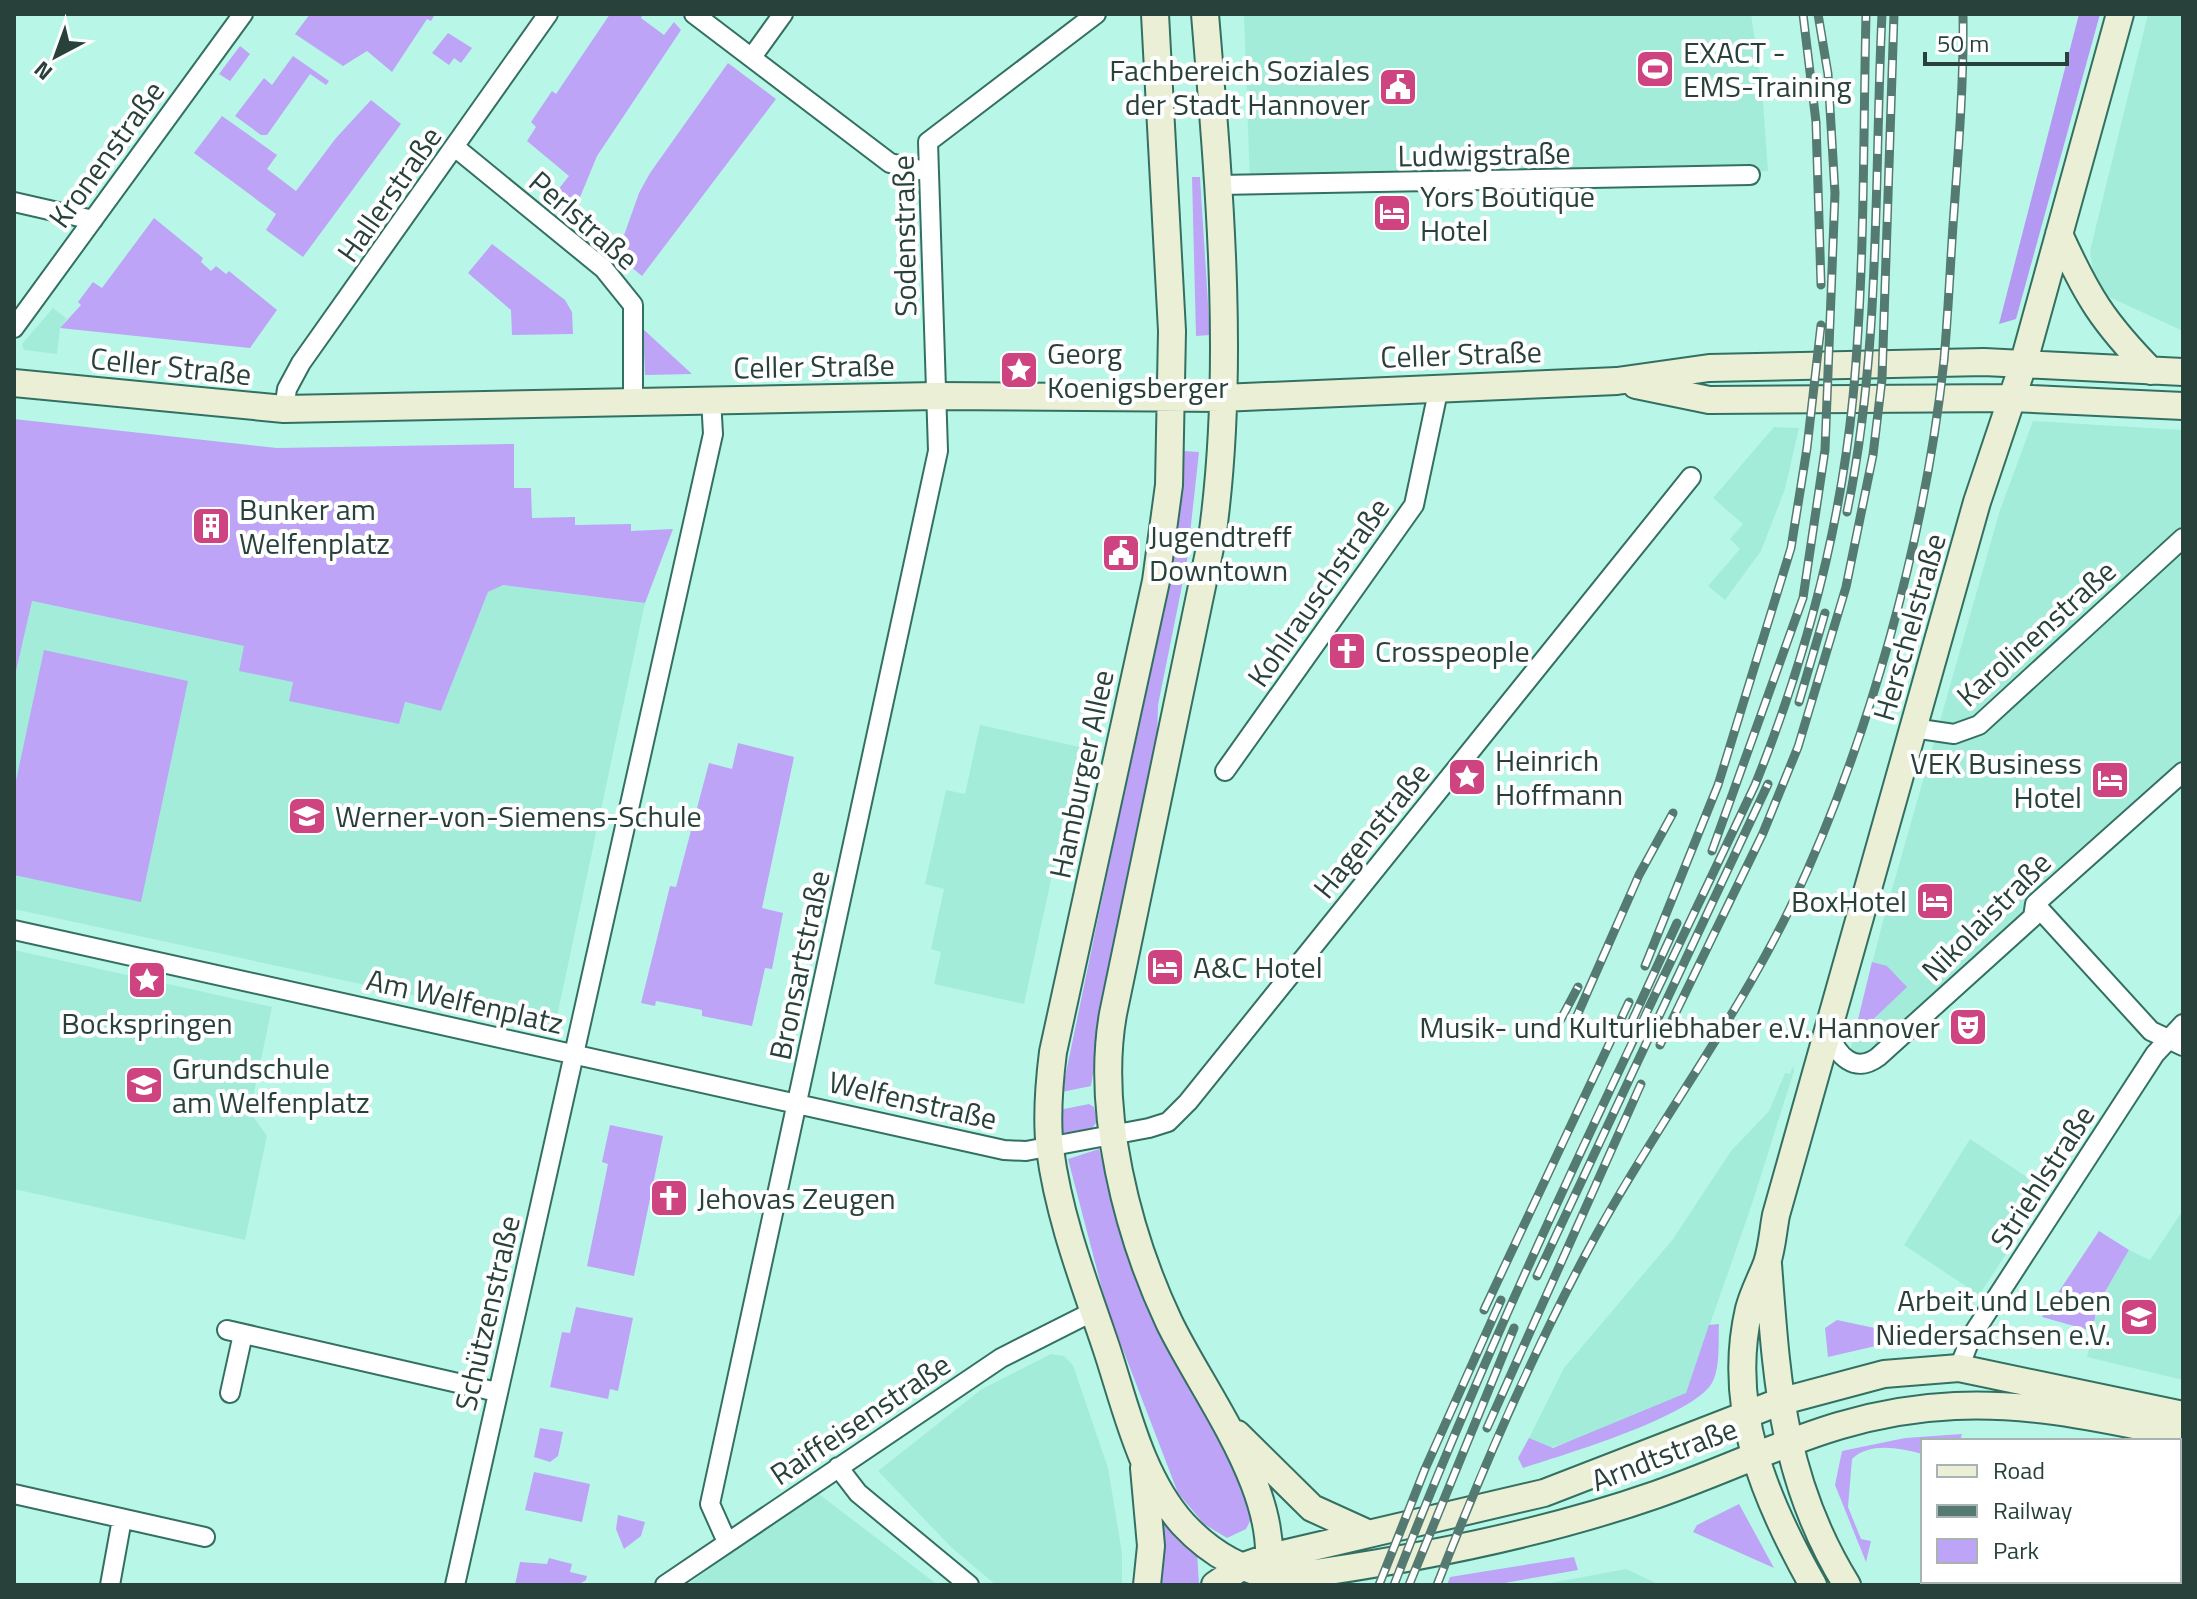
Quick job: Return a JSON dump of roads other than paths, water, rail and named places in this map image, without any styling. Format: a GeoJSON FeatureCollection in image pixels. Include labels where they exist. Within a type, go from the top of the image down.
{"type":"FeatureCollection","features":[{"type":"Feature","properties":{"kind":"main road","name":"Hamburger Allee"},"geometry":{"type":"LineString","coordinates":[[1155,14],[1173,398],[1169,485],[1158,566],[1053,1052],[1048,1106],[1038,1149],[1143,1460],[1181,1522],[1241,1567]]}},
{"type":"Feature","properties":{"kind":"main road"},"geometry":{"type":"LineString","coordinates":[[1205,14],[1219,185],[1221,465],[1212,538],[1107,1048],[1112,1135],[1151,1280],[1190,1363],[1221,1416],[1264,1514],[1268,1573],[1241,1567],[1215,1585]]}},
{"type":"Feature","properties":{"kind":"main road","name":"Herschelstraße"},"geometry":{"type":"LineString","coordinates":[[1813,1585],[1783,1533],[1753,1455],[1742,1384],[1749,1310],[1768,1261],[1776,1215],[1830,1034],[1913,728],[1977,502],[2023,365],[2120,14]]}},
{"type":"Feature","properties":{"kind":"main road"},"geometry":{"type":"LineString","coordinates":[[2059,234],[2090,301],[2108,326],[2151,371]]}},
{"type":"Feature","properties":{"kind":"main road","name":"Celler Straße"},"geometry":{"type":"LineString","coordinates":[[14,383],[284,409],[935,396],[1222,398],[1617,381],[1709,368],[1984,362],[2183,372]]}},
{"type":"Feature","properties":{"kind":"main road","name":"Celler Straße"},"geometry":{"type":"LineString","coordinates":[[1617,381],[1709,400],[2012,398],[2183,406]]}},
{"type":"Feature","properties":{"kind":"main road","name":"Herschelstraße"},"geometry":{"type":"LineString","coordinates":[[1768,1261],[1779,1402],[1786,1442],[1826,1548],[1847,1585]]}},
{"type":"Feature","properties":{"kind":"main road","name":"Arndtstraße"},"geometry":{"type":"LineString","coordinates":[[1268,1573],[1367,1533],[1544,1493],[1631,1462],[1779,1402],[1884,1374],[1959,1368],[2183,1415]]}},
{"type":"Feature","properties":{"kind":"main road","name":"Arndtstraße"},"geometry":{"type":"LineString","coordinates":[[1268,1573],[1335,1577],[1590,1516],[1657,1494],[1849,1420],[1955,1406],[2020,1407],[2183,1435]]}},
{"type":"Feature","properties":{"kind":"main road"},"geometry":{"type":"LineString","coordinates":[[1221,1416],[1312,1508],[1367,1533]]}},
{"type":"Feature","properties":{"kind":"main road"},"geometry":{"type":"LineString","coordinates":[[1143,1460],[1151,1546],[1147,1585]]}},
{"type":"Feature","properties":{"kind":"street","name":"Kronenstraße"},"geometry":{"type":"LineString","coordinates":[[14,328],[243,14]]}},
{"type":"Feature","properties":{"kind":"street","name":"Hallerstraße"},"geometry":{"type":"LineString","coordinates":[[284,409],[287,389],[301,363],[548,14]]}},
{"type":"Feature","properties":{"kind":"street"},"geometry":{"type":"LineString","coordinates":[[694,14],[890,163],[929,172]]}},
{"type":"Feature","properties":{"kind":"street"},"geometry":{"type":"LineString","coordinates":[[752,57],[783,14]]}},
{"type":"Feature","properties":{"kind":"street","name":"Sodenstraße"},"geometry":{"type":"LineString","coordinates":[[935,396],[928,142],[1096,14]]}},
{"type":"Feature","properties":{"kind":"street","name":"Perlstraße"},"geometry":{"type":"LineString","coordinates":[[456,148],[604,269],[624,289],[633,305],[633,402]]}},
{"type":"Feature","properties":{"kind":"street","name":"Ludwigstraße"},"geometry":{"type":"LineString","coordinates":[[1219,185],[1750,175]]}},
{"type":"Feature","properties":{"kind":"street"},"geometry":{"type":"LineString","coordinates":[[14,202],[93,220]]}},
{"type":"Feature","properties":{"kind":"street","name":"Kohlrauschstraße"},"geometry":{"type":"LineString","coordinates":[[1225,771],[1414,505],[1439,387]]}},
{"type":"Feature","properties":{"kind":"street","name":"Bronsartstraße"},"geometry":{"type":"LineString","coordinates":[[727,1542],[710,1504],[938,451],[935,396]]}},
{"type":"Feature","properties":{"kind":"street","name":"Am Welfenplatz"},"geometry":{"type":"LineString","coordinates":[[14,930],[576,1055],[713,434],[711,399]]}},
{"type":"Feature","properties":{"kind":"street","name":"Hagenstraße"},"geometry":{"type":"LineString","coordinates":[[1038,1149],[1168,1122],[1188,1102],[1691,477]]}},
{"type":"Feature","properties":{"kind":"street","name":"Karolinenstraße"},"geometry":{"type":"LineString","coordinates":[[1913,728],[1954,734],[1979,725],[2183,538]]}},
{"type":"Feature","properties":{"kind":"street","name":"Nikolaistraße"},"geometry":{"type":"LineString","coordinates":[[1830,1034],[1843,1058],[1853,1062],[1872,1062],[2033,917],[2035,904],[2183,772]]}},
{"type":"Feature","properties":{"kind":"street"},"geometry":{"type":"LineString","coordinates":[[2035,904],[2151,1031],[2175,1042]]}},
{"type":"Feature","properties":{"kind":"street","name":"Striehlstraße"},"geometry":{"type":"LineString","coordinates":[[1959,1368],[1971,1337],[2175,1042],[2183,1024]]}},
{"type":"Feature","properties":{"kind":"street","name":"Welfenstraße"},"geometry":{"type":"LineString","coordinates":[[576,1055],[1004,1150],[1038,1149]]}},
{"type":"Feature","properties":{"kind":"street","name":"Schützenstraße"},"geometry":{"type":"LineString","coordinates":[[455,1585],[576,1055]]}},
{"type":"Feature","properties":{"kind":"street","name":"Raiffeisenstraße"},"geometry":{"type":"LineString","coordinates":[[665,1585],[1001,1358],[1094,1311]]}},
{"type":"Feature","properties":{"kind":"street"},"geometry":{"type":"LineString","coordinates":[[230,1393],[235,1332],[497,1392]]}},
{"type":"Feature","properties":{"kind":"street"},"geometry":{"type":"LineString","coordinates":[[838,1467],[858,1493],[969,1585]]}},
{"type":"Feature","properties":{"kind":"street"},"geometry":{"type":"LineString","coordinates":[[14,1494],[205,1537]]}},
{"type":"Feature","properties":{"kind":"street"},"geometry":{"type":"LineString","coordinates":[[110,1585],[122,1519]]}},
{"type":"Feature","properties":{"kind":"railway"},"geometry":{"type":"LineString","coordinates":[[1803,14],[1816,122],[1821,285]]}},
{"type":"Feature","properties":{"kind":"railway"},"geometry":{"type":"LineString","coordinates":[[1712,851],[1803,598],[1825,450],[1835,193],[1828,74],[1818,14]]}},
{"type":"Feature","properties":{"kind":"railway"},"geometry":{"type":"LineString","coordinates":[[1394,1585],[1521,1282],[1755,785],[1805,643],[1839,496],[1853,397],[1862,253],[1866,14]]}},
{"type":"Feature","properties":{"kind":"railway"},"geometry":{"type":"LineString","coordinates":[[1847,512],[1858,450],[1871,326],[1882,14]]}},
{"type":"Feature","properties":{"kind":"railway"},"geometry":{"type":"LineString","coordinates":[[1660,1045],[1763,833],[1798,747],[1846,587],[1873,455],[1882,379],[1894,14]]}},
{"type":"Feature","properties":{"kind":"railway"},"geometry":{"type":"LineString","coordinates":[[1437,1585],[1510,1410],[1572,1281],[1643,1155],[1746,990],[1792,904],[1846,775],[1869,707],[1908,568],[1935,428],[1948,309],[1963,67],[1963,14]]}},
{"type":"Feature","properties":{"kind":"railway"},"geometry":{"type":"LineString","coordinates":[[1645,966],[1718,785],[1791,548],[1807,448],[1821,325]]}},
{"type":"Feature","properties":{"kind":"railway"},"geometry":{"type":"LineString","coordinates":[[1799,702],[1825,613]]}},
{"type":"Feature","properties":{"kind":"railway"},"geometry":{"type":"LineString","coordinates":[[1537,1276],[1768,784]]}},
{"type":"Feature","properties":{"kind":"railway"},"geometry":{"type":"LineString","coordinates":[[1572,1027],[1639,875],[1673,813]]}},
{"type":"Feature","properties":{"kind":"railway"},"geometry":{"type":"LineString","coordinates":[[1632,1021],[1677,923]]}},
{"type":"Feature","properties":{"kind":"railway"},"geometry":{"type":"LineString","coordinates":[[1560,1021],[1578,987]]}},
{"type":"Feature","properties":{"kind":"railway"},"geometry":{"type":"LineString","coordinates":[[1484,1310],[1629,1002]]}},
{"type":"Feature","properties":{"kind":"railway"},"geometry":{"type":"LineString","coordinates":[[1487,1428],[1641,1084]]}},
{"type":"Feature","properties":{"kind":"railway"},"geometry":{"type":"LineString","coordinates":[[1379,1585],[1425,1469],[1501,1300]]}},
{"type":"Feature","properties":{"kind":"railway"},"geometry":{"type":"LineString","coordinates":[[1409,1585],[1514,1328]]}},
{"type":"Feature","properties":{"kind":"place","name":"EXACT - EMS-Training"},"geometry":{"type":"Point","coordinates":[1655,69]}},
{"type":"Feature","properties":{"kind":"place","name":"Fachbereich Soziales der Stadt Hannover"},"geometry":{"type":"Point","coordinates":[1398,87]}},
{"type":"Feature","properties":{"kind":"place","name":"Yors Boutique Hotel"},"geometry":{"type":"Point","coordinates":[1392,213]}},
{"type":"Feature","properties":{"kind":"place","name":"Georg Koenigsberger"},"geometry":{"type":"Point","coordinates":[1019,370]}},
{"type":"Feature","properties":{"kind":"place","name":"Bunker am Welfenplatz"},"geometry":{"type":"Point","coordinates":[211,526]}},
{"type":"Feature","properties":{"kind":"place","name":"Jugendtreff Downtown"},"geometry":{"type":"Point","coordinates":[1121,553]}},
{"type":"Feature","properties":{"kind":"place","name":"Crosspeople"},"geometry":{"type":"Point","coordinates":[1347,651]}},
{"type":"Feature","properties":{"kind":"place","name":"Heinrich Hoffmann"},"geometry":{"type":"Point","coordinates":[1467,777]}},
{"type":"Feature","properties":{"kind":"place","name":"VEK Business Hotel"},"geometry":{"type":"Point","coordinates":[2110,780]}},
{"type":"Feature","properties":{"kind":"place","name":"Werner-von-Siemens-Schule"},"geometry":{"type":"Point","coordinates":[307,816]}},
{"type":"Feature","properties":{"kind":"place","name":"BoxHotel"},"geometry":{"type":"Point","coordinates":[1935,901]}},
{"type":"Feature","properties":{"kind":"place","name":"A&C Hotel"},"geometry":{"type":"Point","coordinates":[1165,967]}},
{"type":"Feature","properties":{"kind":"place","name":"Bockspringen"},"geometry":{"type":"Point","coordinates":[147,980]}},
{"type":"Feature","properties":{"kind":"place","name":"Musik- und Kulturliebhaber e.V. Hannover"},"geometry":{"type":"Point","coordinates":[1968,1027]}},
{"type":"Feature","properties":{"kind":"place","name":"Grundschule am Welfenplatz"},"geometry":{"type":"Point","coordinates":[144,1085]}},
{"type":"Feature","properties":{"kind":"place","name":"Jehovas Zeugen"},"geometry":{"type":"Point","coordinates":[669,1198]}},
{"type":"Feature","properties":{"kind":"place","name":"Arbeit und Leben Niedersachsen e.V."},"geometry":{"type":"Point","coordinates":[2139,1317]}}]}
